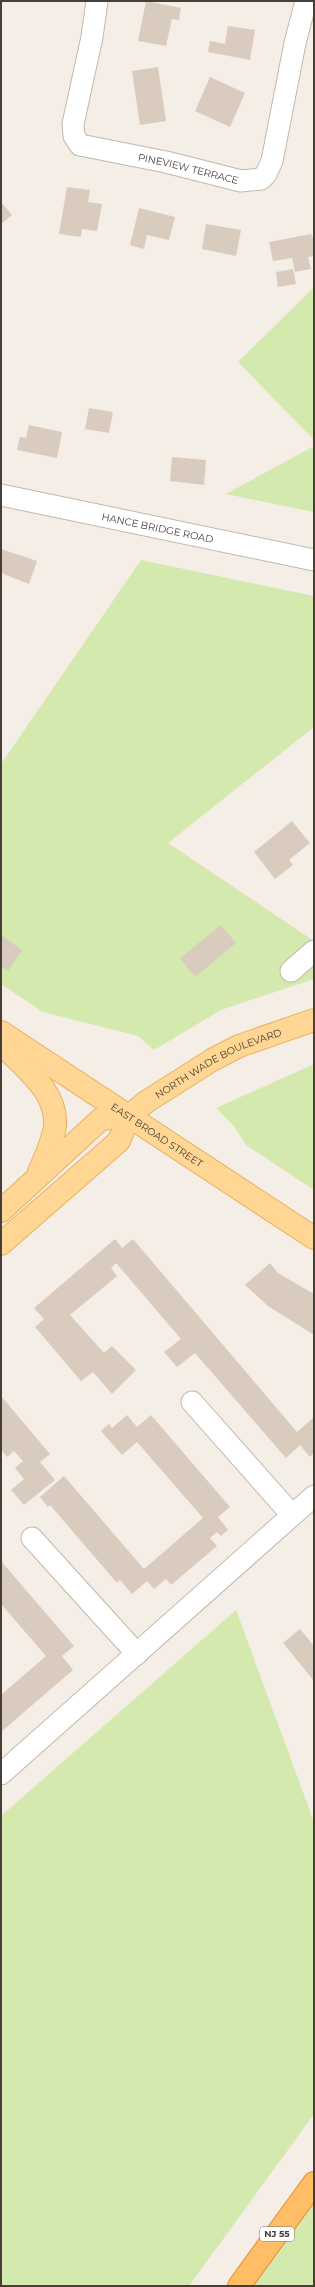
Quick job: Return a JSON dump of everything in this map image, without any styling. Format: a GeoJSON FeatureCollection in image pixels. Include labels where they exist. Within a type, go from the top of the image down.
{"type":"FeatureCollection","features":[{"type":"Feature","properties":{"kind":"highway","name":"NJ 55"},"geometry":{"type":"LineString","coordinates":[[239,2286],[314,2183]]}},
{"type":"Feature","properties":{"kind":"main road","name":"NORTH WADE BOULEVARD"},"geometry":{"type":"LineString","coordinates":[[1,1244],[119,1141],[129,1116],[146,1102],[212,1060],[239,1046],[314,1020]]}},
{"type":"Feature","properties":{"kind":"main road","name":"EAST BROAD STREET"},"geometry":{"type":"LineString","coordinates":[[1,1032],[314,1238]]}},
{"type":"Feature","properties":{"kind":"main road"},"geometry":{"type":"LineString","coordinates":[[1,1043],[45,1091],[52,1108],[55,1125],[38,1175]]}},
{"type":"Feature","properties":{"kind":"main road"},"geometry":{"type":"LineString","coordinates":[[1,1211],[38,1175],[101,1119],[129,1116]]}},
{"type":"Feature","properties":{"kind":"street","name":"PINEVIEW TERRACE"},"geometry":{"type":"LineString","coordinates":[[97,1],[92,37],[73,124],[74,136],[80,145],[166,162],[242,182],[261,179],[270,169],[283,115],[295,43],[306,1]]}},
{"type":"Feature","properties":{"kind":"street","name":"HANCE BRIDGE ROAD"},"geometry":{"type":"LineString","coordinates":[[1,495],[314,560]]}},
{"type":"Feature","properties":{"kind":"street"},"geometry":{"type":"LineString","coordinates":[[291,972],[314,951]]}},
{"type":"Feature","properties":{"kind":"street"},"geometry":{"type":"LineString","coordinates":[[192,1402],[292,1515]]}},
{"type":"Feature","properties":{"kind":"street"},"geometry":{"type":"LineString","coordinates":[[1,1774],[314,1496]]}},
{"type":"Feature","properties":{"kind":"street"},"geometry":{"type":"LineString","coordinates":[[32,1538],[137,1654]]}},
{"type":"Feature","properties":{"kind":"green space"},"geometry":{"type":"Polygon","coordinates":[[[314,287],[314,440],[238,362],[314,287]]]}},
{"type":"Feature","properties":{"kind":"green space"},"geometry":{"type":"Polygon","coordinates":[[[314,446],[314,512],[226,494],[314,446]]]}},
{"type":"Feature","properties":{"kind":"green space"},"geometry":{"type":"Polygon","coordinates":[[[141,560],[314,596],[314,727],[168,843],[314,941],[314,979],[221,1010],[154,1050],[138,1036],[43,1012],[1,984],[1,764],[141,560]]]}},
{"type":"Feature","properties":{"kind":"green space"},"geometry":{"type":"Polygon","coordinates":[[[314,1064],[314,1190],[246,1145],[233,1125],[216,1108],[314,1064]]]}},
{"type":"Feature","properties":{"kind":"green space"},"geometry":{"type":"Polygon","coordinates":[[[236,1610],[314,1822],[314,2114],[189,2286],[1,2286],[1,1816],[236,1610]]]}},
{"type":"Feature","properties":{"kind":"green space"},"geometry":{"type":"Polygon","coordinates":[[[314,2200],[314,2286],[251,2286],[314,2200]]]}},
{"type":"Feature","properties":{"kind":"building"},"geometry":{"type":"Polygon","coordinates":[[[146,1],[181,8],[179,20],[172,19],[166,46],[138,41],[146,1]]]}},
{"type":"Feature","properties":{"kind":"building"},"geometry":{"type":"Polygon","coordinates":[[[228,26],[255,30],[250,60],[208,52],[210,41],[225,44],[228,26]]]}},
{"type":"Feature","properties":{"kind":"building"},"geometry":{"type":"Polygon","coordinates":[[[158,67],[166,121],[140,125],[132,71],[158,67]]]}},
{"type":"Feature","properties":{"kind":"building"},"geometry":{"type":"Polygon","coordinates":[[[210,77],[245,93],[230,127],[195,111],[210,77]]]}},
{"type":"Feature","properties":{"kind":"building"},"geometry":{"type":"Polygon","coordinates":[[[67,187],[90,190],[88,202],[102,204],[97,231],[82,229],[81,237],[59,234],[67,187]]]}},
{"type":"Feature","properties":{"kind":"building"},"geometry":{"type":"Polygon","coordinates":[[[1,202],[12,215],[1,224],[1,202]]]}},
{"type":"Feature","properties":{"kind":"building"},"geometry":{"type":"Polygon","coordinates":[[[139,208],[175,217],[169,240],[147,235],[144,249],[130,245],[139,208]]]}},
{"type":"Feature","properties":{"kind":"building"},"geometry":{"type":"Polygon","coordinates":[[[206,224],[241,230],[236,256],[202,249],[206,224]]]}},
{"type":"Feature","properties":{"kind":"building"},"geometry":{"type":"Polygon","coordinates":[[[311,234],[314,240],[314,256],[308,257],[311,269],[295,272],[292,258],[273,261],[269,242],[311,234]]]}},
{"type":"Feature","properties":{"kind":"building"},"geometry":{"type":"Polygon","coordinates":[[[293,269],[296,284],[278,287],[276,272],[293,269]]]}},
{"type":"Feature","properties":{"kind":"building"},"geometry":{"type":"Polygon","coordinates":[[[89,408],[113,412],[109,433],[85,429],[89,408]]]}},
{"type":"Feature","properties":{"kind":"building"},"geometry":{"type":"Polygon","coordinates":[[[29,425],[62,432],[57,458],[17,450],[20,437],[26,438],[29,425]]]}},
{"type":"Feature","properties":{"kind":"building"},"geometry":{"type":"Polygon","coordinates":[[[172,457],[206,460],[204,485],[170,481],[172,457]]]}},
{"type":"Feature","properties":{"kind":"building"},"geometry":{"type":"Polygon","coordinates":[[[1,549],[37,561],[29,584],[1,573],[1,549]]]}},
{"type":"Feature","properties":{"kind":"building"},"geometry":{"type":"Polygon","coordinates":[[[292,821],[310,843],[289,860],[293,865],[275,879],[254,852],[292,821]]]}},
{"type":"Feature","properties":{"kind":"building"},"geometry":{"type":"Polygon","coordinates":[[[221,925],[236,943],[195,977],[180,958],[221,925]]]}},
{"type":"Feature","properties":{"kind":"building"},"geometry":{"type":"Polygon","coordinates":[[[1,935],[22,950],[8,971],[1,966],[1,935]]]}},
{"type":"Feature","properties":{"kind":"building"},"geometry":{"type":"Polygon","coordinates":[[[115,1239],[122,1248],[133,1239],[297,1432],[314,1417],[314,1453],[310,1457],[300,1445],[286,1458],[195,1353],[177,1367],[164,1352],[181,1339],[116,1263],[111,1268],[117,1276],[70,1315],[104,1353],[112,1346],[136,1370],[112,1394],[93,1372],[81,1381],[35,1327],[44,1319],[34,1308],[115,1239]]]}},
{"type":"Feature","properties":{"kind":"building"},"geometry":{"type":"Polygon","coordinates":[[[270,1263],[278,1273],[314,1294],[314,1335],[268,1306],[245,1285],[270,1263]]]}},
{"type":"Feature","properties":{"kind":"building"},"geometry":{"type":"Polygon","coordinates":[[[1,1396],[50,1454],[40,1462],[55,1480],[24,1505],[11,1490],[24,1479],[15,1468],[23,1461],[14,1451],[7,1457],[1,1449],[1,1396]]]}},
{"type":"Feature","properties":{"kind":"building"},"geometry":{"type":"Polygon","coordinates":[[[127,1415],[137,1427],[151,1415],[230,1507],[218,1517],[228,1530],[221,1536],[217,1532],[210,1538],[217,1546],[171,1585],[166,1579],[154,1589],[147,1581],[132,1594],[120,1580],[117,1583],[50,1505],[48,1507],[40,1497],[64,1476],[144,1569],[203,1518],[137,1442],[122,1455],[101,1431],[109,1424],[112,1428],[127,1415]]]}},
{"type":"Feature","properties":{"kind":"building"},"geometry":{"type":"Polygon","coordinates":[[[1,1561],[74,1646],[62,1656],[73,1670],[1,1732],[1,1695],[46,1656],[1,1604],[1,1561]]]}},
{"type":"Feature","properties":{"kind":"building"},"geometry":{"type":"Polygon","coordinates":[[[300,1629],[314,1646],[314,1681],[283,1643],[300,1629]]]}}]}
